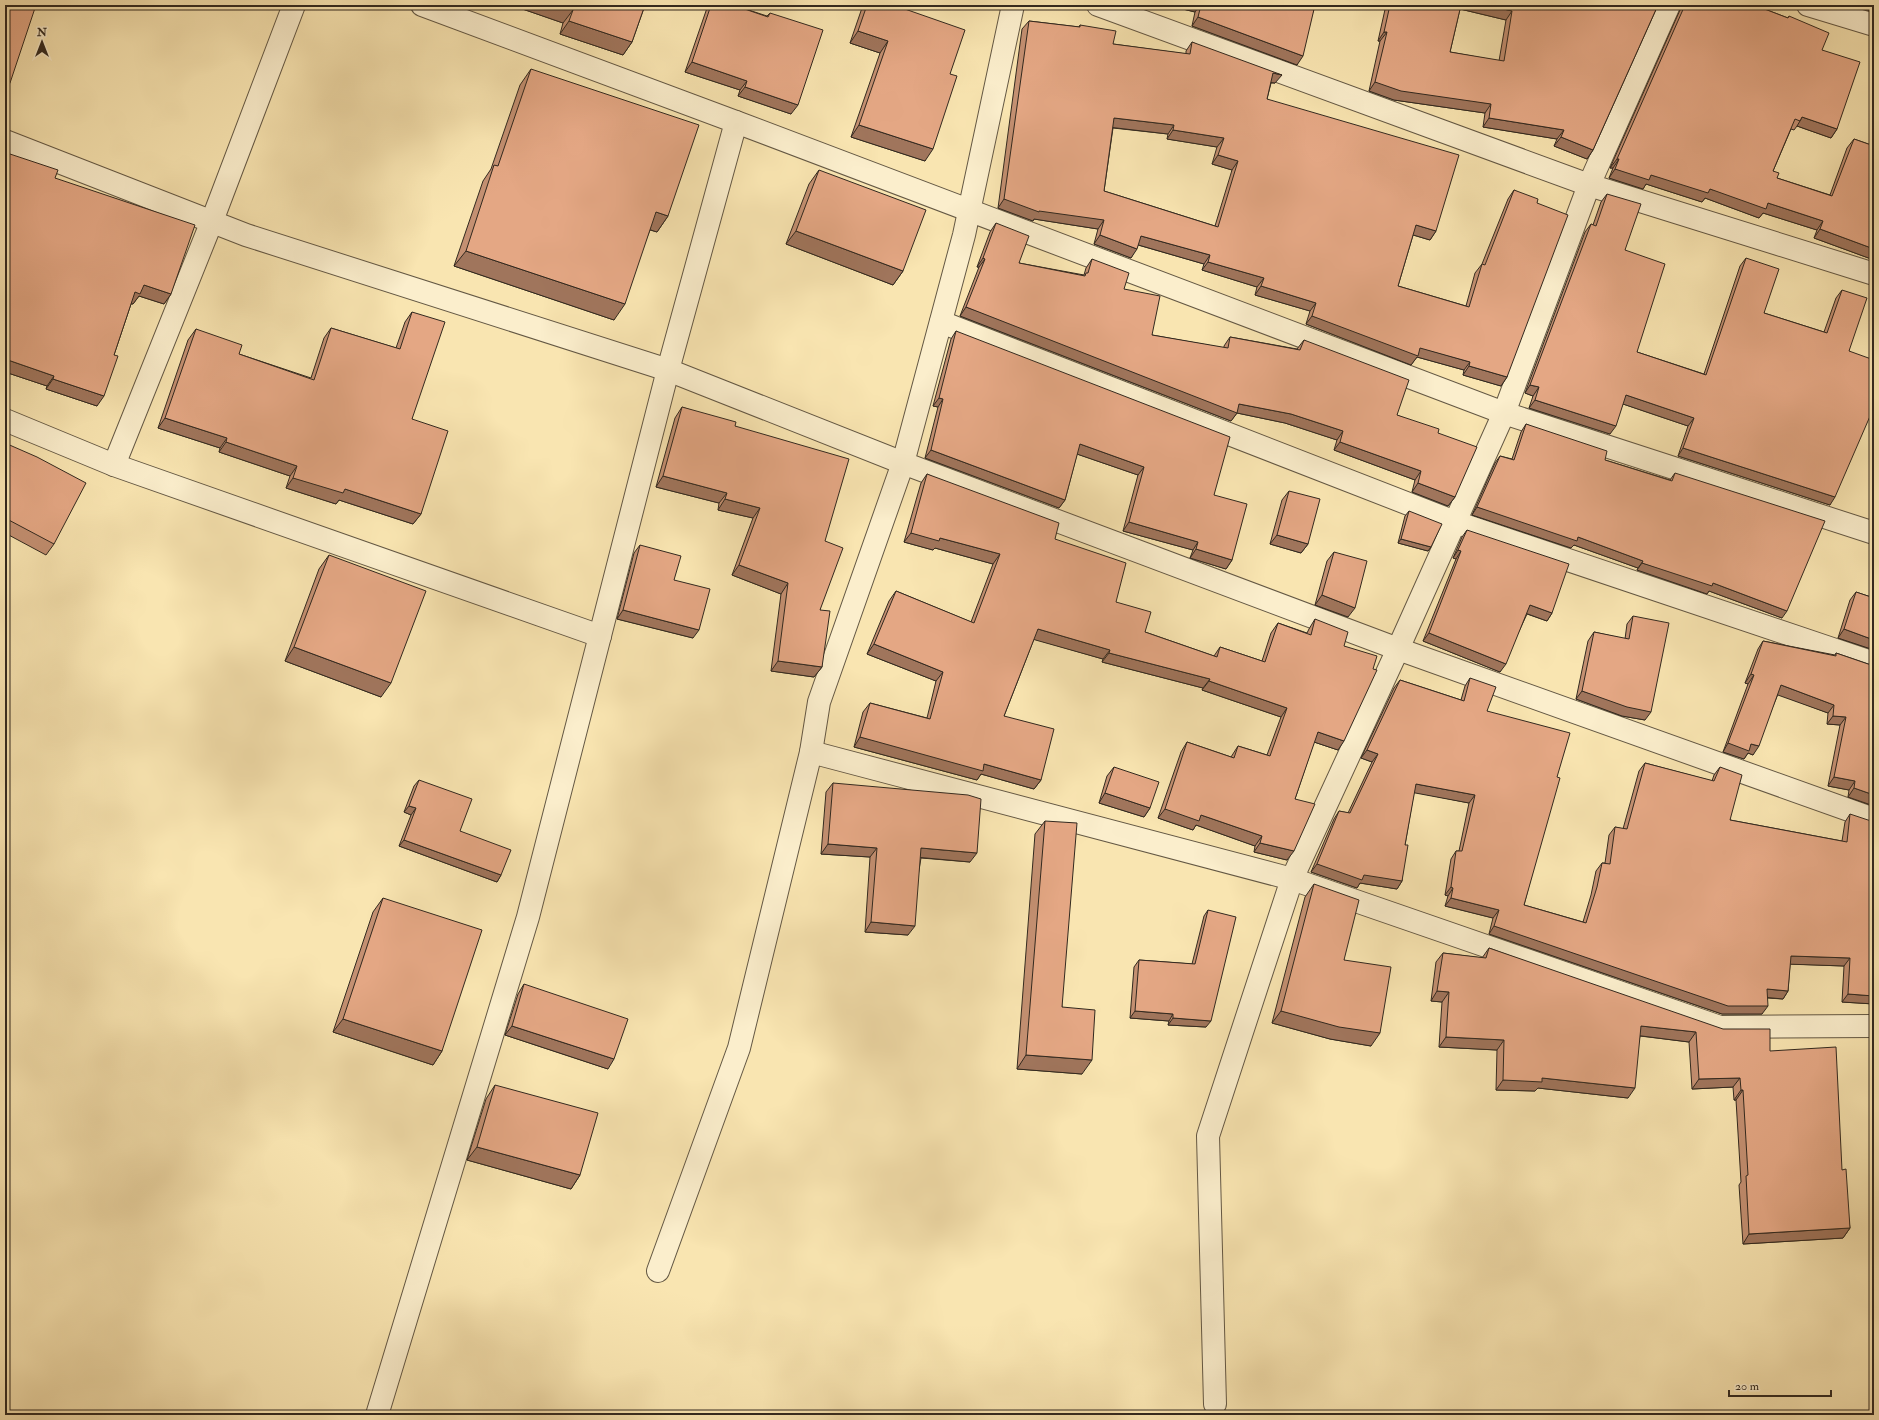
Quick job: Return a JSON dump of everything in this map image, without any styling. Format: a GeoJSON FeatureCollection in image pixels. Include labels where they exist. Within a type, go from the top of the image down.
{"type":"FeatureCollection","features":[{"type":"Feature","properties":{"kind":"street"},"geometry":{"type":"LineString","coordinates":[[114,465],[212,221],[294,5]]}},
{"type":"Feature","properties":{"kind":"street"},"geometry":{"type":"LineString","coordinates":[[422,5],[736,122],[1504,413],[1874,533]]}},
{"type":"Feature","properties":{"kind":"street"},"geometry":{"type":"LineString","coordinates":[[658,1271],[739,1048],[811,752],[819,702],[903,463],[941,322],[969,210],[1013,5]]}},
{"type":"Feature","properties":{"kind":"street"},"geometry":{"type":"LineString","coordinates":[[1098,5],[1589,185],[1874,274]]}},
{"type":"Feature","properties":{"kind":"street"},"geometry":{"type":"LineString","coordinates":[[1216,1404],[1208,1136],[1292,878],[1398,649],[1504,413],[1589,185],[1669,5]]}},
{"type":"Feature","properties":{"kind":"street"},"geometry":{"type":"LineString","coordinates":[[1808,5],[1874,25]]}},
{"type":"Feature","properties":{"kind":"street"},"geometry":{"type":"LineString","coordinates":[[377,1415],[528,917],[668,370],[736,122]]}},
{"type":"Feature","properties":{"kind":"street"},"geometry":{"type":"LineString","coordinates":[[5,141],[246,235],[668,370],[903,463],[1398,649],[1874,819]]}},
{"type":"Feature","properties":{"kind":"street"},"geometry":{"type":"LineString","coordinates":[[941,322],[1455,522],[1874,663]]}},
{"type":"Feature","properties":{"kind":"street"},"geometry":{"type":"LineString","coordinates":[[5,420],[114,465],[600,636]]}},
{"type":"Feature","properties":{"kind":"street"},"geometry":{"type":"LineString","coordinates":[[811,752],[1292,878],[1720,1027],[1874,1026]]}},
{"type":"Feature","properties":{"kind":"building"},"geometry":{"type":"Polygon","coordinates":[[[5,5],[36,5],[10,83],[5,81],[5,5]]]}},
{"type":"Feature","properties":{"kind":"building"},"geometry":{"type":"Polygon","coordinates":[[[558,5],[645,5],[632,42],[569,21],[573,10],[558,5]]]}},
{"type":"Feature","properties":{"kind":"building"},"geometry":{"type":"Polygon","coordinates":[[[711,5],[733,5],[768,17],[770,13],[823,30],[798,105],[745,87],[747,81],[692,62],[711,5]]]}},
{"type":"Feature","properties":{"kind":"building"},"geometry":{"type":"Polygon","coordinates":[[[867,5],[903,5],[902,8],[965,30],[950,74],[957,76],[933,149],[859,125],[888,41],[858,31],[867,5]]]}},
{"type":"Feature","properties":{"kind":"building"},"geometry":{"type":"Polygon","coordinates":[[[1201,5],[1315,5],[1303,56],[1198,17],[1201,5]]]}},
{"type":"Feature","properties":{"kind":"building"},"geometry":{"type":"Polygon","coordinates":[[[1390,5],[1461,5],[1450,52],[1504,61],[1512,11],[1487,5],[1658,5],[1593,150],[1561,137],[1564,130],[1489,118],[1491,104],[1401,91],[1375,82],[1387,32],[1384,32],[1390,5]]]}},
{"type":"Feature","properties":{"kind":"building"},"geometry":{"type":"Polygon","coordinates":[[[1685,5],[1754,5],[1788,18],[1789,16],[1829,33],[1822,50],[1860,62],[1837,129],[1802,117],[1800,121],[1795,119],[1773,171],[1779,173],[1777,178],[1832,196],[1854,139],[1874,146],[1874,249],[1820,229],[1823,221],[1768,203],[1766,209],[1710,189],[1708,193],[1651,175],[1649,180],[1615,169],[1619,159],[1617,159],[1685,5]]]}},
{"type":"Feature","properties":{"kind":"building"},"geometry":{"type":"Polygon","coordinates":[[[1029,21],[1080,27],[1080,25],[1116,31],[1113,44],[1190,54],[1192,42],[1282,75],[1273,73],[1267,99],[1459,155],[1436,231],[1416,225],[1398,286],[1469,307],[1482,264],[1485,265],[1514,190],[1538,199],[1537,203],[1568,215],[1507,377],[1469,366],[1470,362],[1420,348],[1418,356],[1312,316],[1316,303],[1261,286],[1264,278],[1208,262],[1210,255],[1141,236],[1137,249],[1100,235],[1104,220],[1039,212],[1004,199],[1029,21]],[[1114,118],[1104,191],[1218,227],[1238,161],[1218,155],[1224,138],[1173,130],[1174,125],[1114,118]]]}},
{"type":"Feature","properties":{"kind":"building"},"geometry":{"type":"Polygon","coordinates":[[[531,69],[699,125],[668,216],[656,212],[625,304],[466,251],[494,165],[498,166],[531,69]]]}},
{"type":"Feature","properties":{"kind":"building"},"geometry":{"type":"Polygon","coordinates":[[[7,153],[58,170],[55,178],[195,225],[171,294],[144,285],[140,294],[135,292],[114,355],[118,356],[104,396],[53,379],[54,376],[5,359],[5,159],[7,153]]]}},
{"type":"Feature","properties":{"kind":"building"},"geometry":{"type":"Polygon","coordinates":[[[819,170],[926,210],[903,271],[796,231],[819,170]]]}},
{"type":"Feature","properties":{"kind":"building"},"geometry":{"type":"Polygon","coordinates":[[[1607,194],[1641,204],[1625,250],[1665,264],[1637,352],[1706,375],[1746,258],[1779,269],[1764,313],[1827,333],[1842,290],[1867,298],[1849,351],[1874,360],[1874,407],[1835,497],[1683,448],[1694,418],[1626,395],[1616,426],[1535,400],[1539,387],[1530,385],[1591,224],[1596,226],[1607,194]]]}},
{"type":"Feature","properties":{"kind":"building"},"geometry":{"type":"Polygon","coordinates":[[[996,223],[1029,236],[1019,263],[1085,276],[1086,273],[1088,273],[1092,259],[1129,273],[1124,289],[1160,296],[1152,335],[1228,348],[1230,337],[1300,350],[1304,340],[1409,380],[1397,415],[1439,429],[1438,433],[1477,447],[1455,497],[1418,483],[1421,471],[1340,442],[1343,431],[1291,414],[1239,404],[1237,413],[966,307],[985,259],[983,258],[996,223]]]}},
{"type":"Feature","properties":{"kind":"building"},"geometry":{"type":"Polygon","coordinates":[[[412,312],[445,322],[412,419],[448,431],[421,514],[345,489],[343,493],[293,478],[297,466],[226,442],[227,438],[165,418],[196,329],[242,345],[239,354],[314,380],[331,328],[400,349],[412,312]]]}},
{"type":"Feature","properties":{"kind":"building"},"geometry":{"type":"Polygon","coordinates":[[[956,331],[1230,437],[1214,495],[1247,504],[1232,560],[1196,549],[1198,542],[1129,522],[1144,467],[1080,444],[1065,500],[931,450],[943,399],[939,398],[956,331]]]}},
{"type":"Feature","properties":{"kind":"building"},"geometry":{"type":"Polygon","coordinates":[[[682,407],[736,422],[735,426],[849,459],[825,541],[843,548],[820,610],[830,611],[822,667],[778,661],[788,583],[739,565],[760,508],[725,499],[727,493],[663,476],[682,407]]]}},
{"type":"Feature","properties":{"kind":"building"},"geometry":{"type":"Polygon","coordinates":[[[1526,424],[1607,451],[1605,460],[1672,481],[1675,473],[1825,521],[1787,611],[1713,583],[1712,586],[1642,563],[1643,561],[1578,537],[1577,541],[1477,507],[1500,456],[1514,460],[1526,424]]]}},
{"type":"Feature","properties":{"kind":"building"},"geometry":{"type":"Polygon","coordinates":[[[5,443],[37,457],[86,483],[54,544],[5,518],[5,443]]]}},
{"type":"Feature","properties":{"kind":"building"},"geometry":{"type":"Polygon","coordinates":[[[927,474],[1059,523],[1055,539],[1126,563],[1116,602],[1151,612],[1145,632],[1217,657],[1220,647],[1265,662],[1278,623],[1311,635],[1315,619],[1348,632],[1344,646],[1377,656],[1373,669],[1377,670],[1344,741],[1318,732],[1295,799],[1315,804],[1294,851],[1260,843],[1262,836],[1201,815],[1199,821],[1165,809],[1187,742],[1234,758],[1238,746],[1270,756],[1287,708],[1209,681],[1210,679],[1109,653],[1110,650],[1038,629],[1004,716],[1054,729],[1041,780],[984,764],[983,771],[860,737],[870,703],[930,719],[943,672],[874,644],[896,591],[974,623],[1000,554],[940,538],[939,541],[911,533],[927,474]]]}},
{"type":"Feature","properties":{"kind":"building"},"geometry":{"type":"Polygon","coordinates":[[[1289,491],[1320,499],[1308,544],[1277,535],[1289,491]]]}},
{"type":"Feature","properties":{"kind":"building"},"geometry":{"type":"Polygon","coordinates":[[[1409,511],[1442,524],[1431,547],[1401,539],[1409,511]]]}},
{"type":"Feature","properties":{"kind":"building"},"geometry":{"type":"Polygon","coordinates":[[[1467,530],[1569,564],[1552,613],[1530,605],[1506,664],[1429,633],[1461,551],[1458,550],[1467,530]]]}},
{"type":"Feature","properties":{"kind":"building"},"geometry":{"type":"Polygon","coordinates":[[[640,545],[681,556],[674,580],[710,589],[699,630],[623,610],[640,545]]]}},
{"type":"Feature","properties":{"kind":"building"},"geometry":{"type":"Polygon","coordinates":[[[1334,552],[1367,561],[1355,608],[1322,595],[1334,552]]]}},
{"type":"Feature","properties":{"kind":"building"},"geometry":{"type":"Polygon","coordinates":[[[329,555],[426,591],[391,683],[294,647],[329,555]]]}},
{"type":"Feature","properties":{"kind":"building"},"geometry":{"type":"Polygon","coordinates":[[[1856,592],[1874,598],[1874,640],[1844,629],[1856,592]]]}},
{"type":"Feature","properties":{"kind":"building"},"geometry":{"type":"Polygon","coordinates":[[[1633,616],[1669,623],[1651,712],[1627,707],[1582,691],[1594,632],[1629,639],[1633,616]]]}},
{"type":"Feature","properties":{"kind":"building"},"geometry":{"type":"Polygon","coordinates":[[[1763,641],[1836,656],[1836,653],[1874,666],[1874,795],[1854,788],[1855,781],[1834,777],[1846,717],[1833,716],[1834,705],[1781,685],[1759,746],[1751,744],[1749,751],[1728,743],[1754,675],[1751,674],[1763,641]]]}},
{"type":"Feature","properties":{"kind":"building"},"geometry":{"type":"Polygon","coordinates":[[[1470,678],[1496,687],[1487,711],[1570,733],[1557,777],[1560,778],[1524,905],[1586,923],[1597,887],[1602,863],[1610,864],[1615,827],[1627,829],[1645,763],[1714,781],[1720,767],[1742,775],[1730,820],[1847,842],[1850,814],[1874,822],[1874,854],[1871,876],[1874,876],[1874,996],[1848,994],[1850,958],[1791,956],[1788,991],[1767,989],[1768,1006],[1728,1006],[1494,926],[1499,910],[1451,898],[1456,851],[1462,851],[1475,795],[1416,784],[1405,845],[1408,845],[1402,881],[1364,875],[1362,880],[1317,864],[1339,811],[1350,813],[1378,754],[1367,750],[1400,680],[1464,701],[1470,678]]]}},
{"type":"Feature","properties":{"kind":"building"},"geometry":{"type":"Polygon","coordinates":[[[1114,767],[1159,782],[1150,808],[1105,793],[1114,767]]]}},
{"type":"Feature","properties":{"kind":"building"},"geometry":{"type":"Polygon","coordinates":[[[419,780],[472,799],[460,831],[511,850],[501,875],[404,840],[416,808],[409,806],[419,780]]]}},
{"type":"Feature","properties":{"kind":"building"},"geometry":{"type":"Polygon","coordinates":[[[833,783],[968,795],[981,799],[977,853],[921,848],[915,926],[871,922],[877,848],[828,844],[833,783]]]}},
{"type":"Feature","properties":{"kind":"building"},"geometry":{"type":"Polygon","coordinates":[[[1045,821],[1077,823],[1062,1007],[1095,1010],[1092,1060],[1026,1055],[1045,821]]]}},
{"type":"Feature","properties":{"kind":"building"},"geometry":{"type":"Polygon","coordinates":[[[1314,884],[1359,900],[1344,960],[1391,967],[1380,1033],[1339,1027],[1281,1011],[1314,884]]]}},
{"type":"Feature","properties":{"kind":"building"},"geometry":{"type":"Polygon","coordinates":[[[383,898],[482,930],[442,1051],[343,1019],[383,898]]]}},
{"type":"Feature","properties":{"kind":"building"},"geometry":{"type":"Polygon","coordinates":[[[1208,910],[1236,917],[1211,1021],[1173,1018],[1173,1014],[1135,1011],[1139,960],[1195,964],[1208,910]]]}},
{"type":"Feature","properties":{"kind":"building"},"geometry":{"type":"Polygon","coordinates":[[[1489,948],[1723,1029],[1770,1029],[1770,1051],[1836,1047],[1842,1170],[1846,1169],[1850,1228],[1749,1234],[1746,1176],[1748,1175],[1743,1090],[1741,1090],[1740,1078],[1699,1079],[1696,1032],[1641,1026],[1635,1088],[1542,1078],[1542,1082],[1503,1080],[1504,1040],[1446,1037],[1449,992],[1437,991],[1443,953],[1486,958],[1489,948]]]}},
{"type":"Feature","properties":{"kind":"building"},"geometry":{"type":"Polygon","coordinates":[[[524,984],[628,1019],[614,1059],[512,1026],[524,984]]]}},
{"type":"Feature","properties":{"kind":"building"},"geometry":{"type":"Polygon","coordinates":[[[495,1085],[598,1113],[580,1175],[477,1147],[495,1085]]]}}]}
